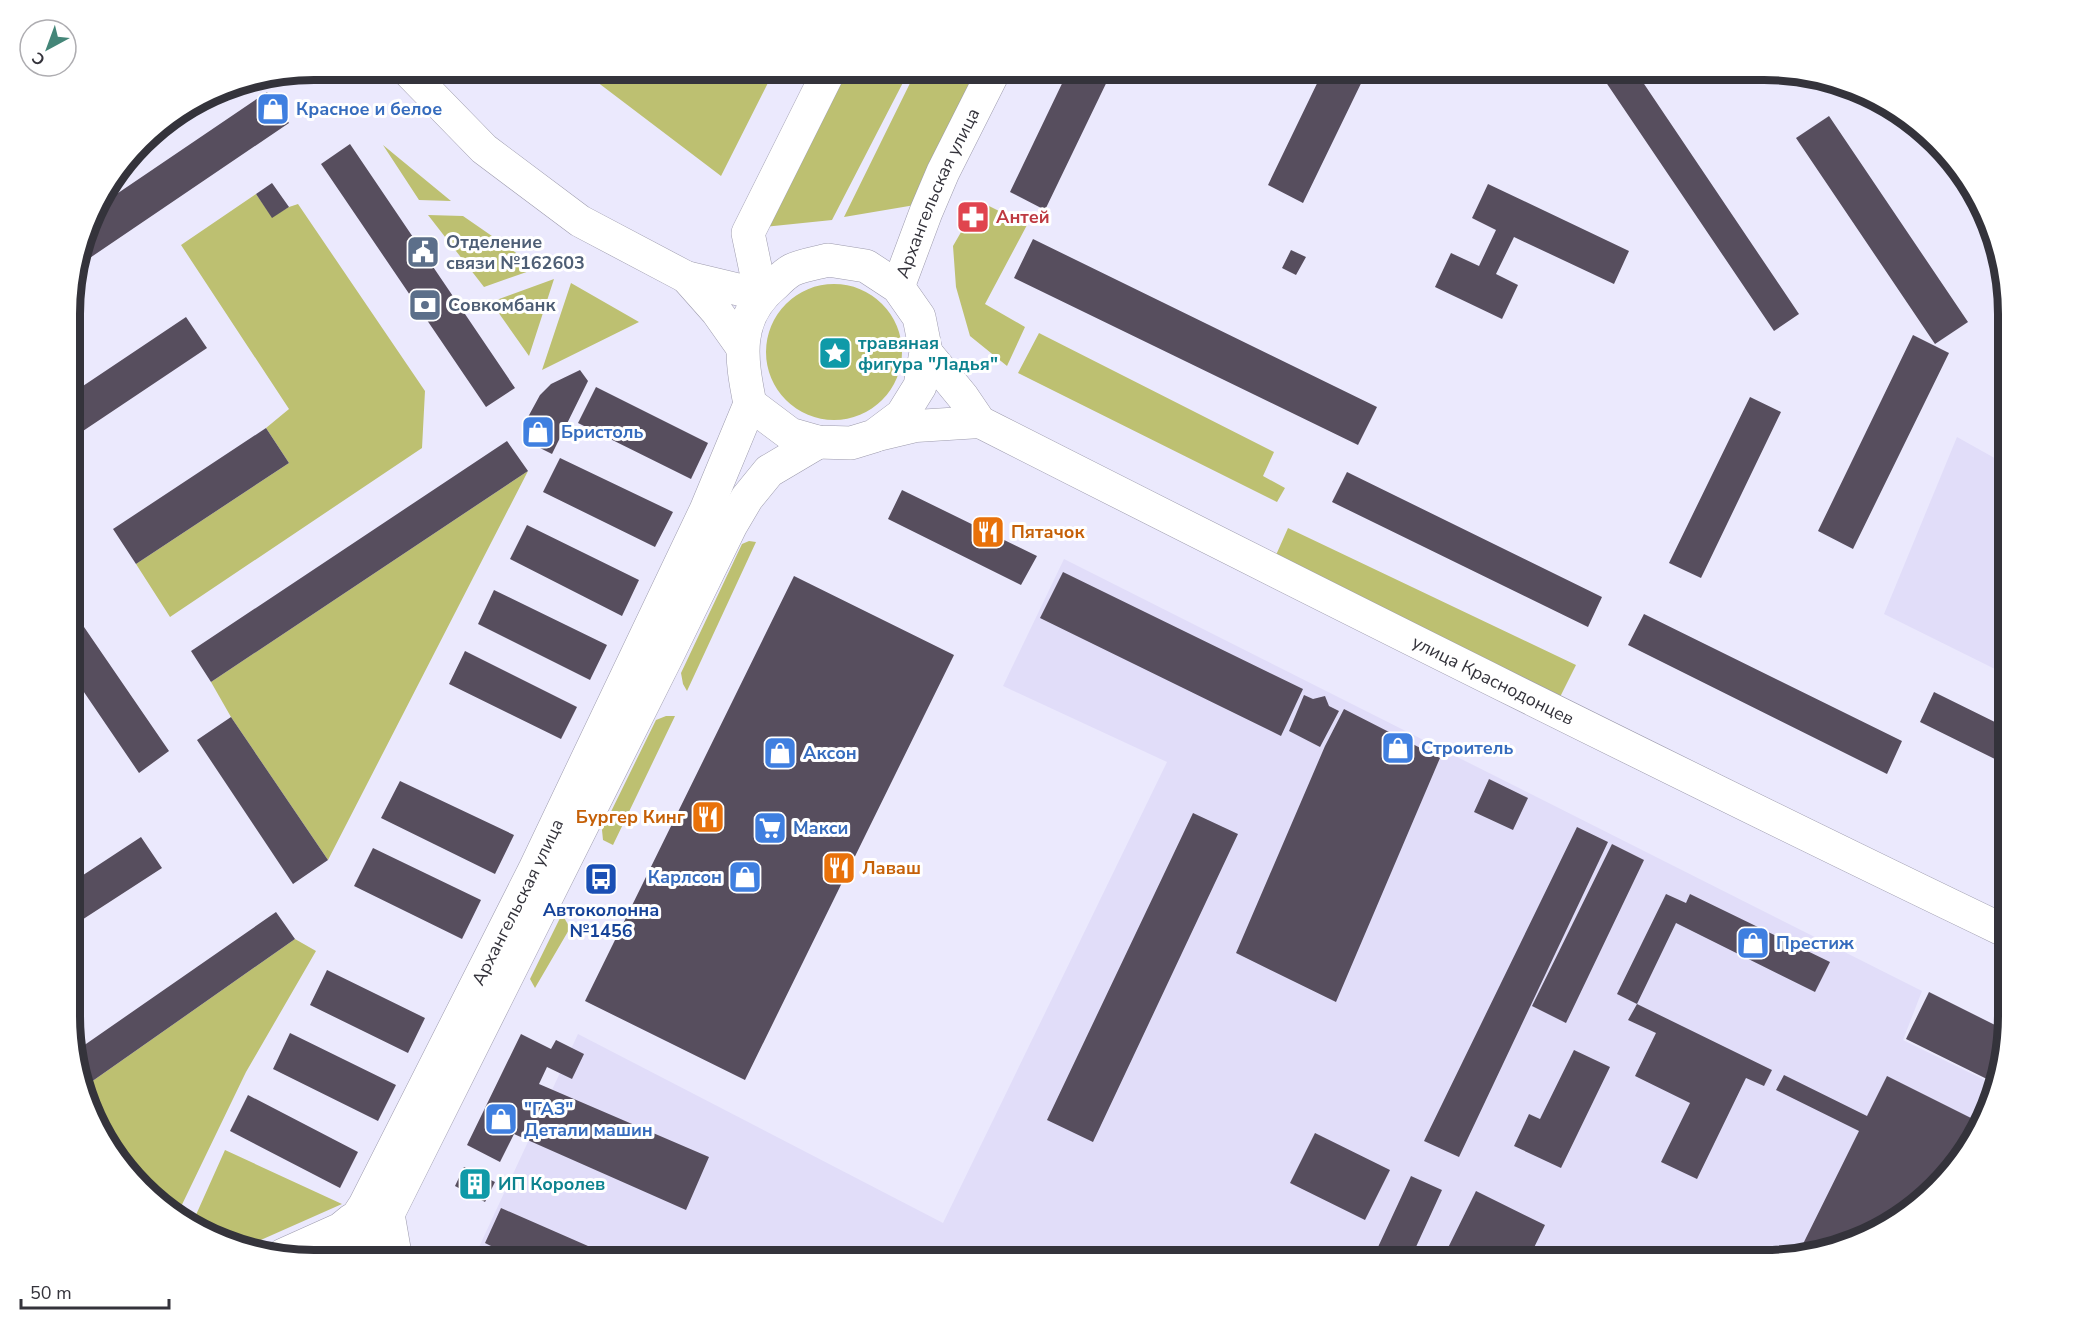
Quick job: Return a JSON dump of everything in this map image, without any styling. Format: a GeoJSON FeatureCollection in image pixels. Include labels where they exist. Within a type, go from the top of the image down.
{"type":"FeatureCollection","features":[{"type":"Feature","properties":{"kind":"main road"},"geometry":{"type":"LineString","coordinates":[[417,80],[484,149],[572,215],[686,277],[761,295]]}},
{"type":"Feature","properties":{"kind":"main road"},"geometry":{"type":"LineString","coordinates":[[761,295],[748,233],[824,80]]}},
{"type":"Feature","properties":{"kind":"main road","name":"Архангельская улица"},"geometry":{"type":"LineString","coordinates":[[898,287],[943,172],[989,80]]}},
{"type":"Feature","properties":{"kind":"main road"},"geometry":{"type":"LineString","coordinates":[[874,436],[902,415],[920,386],[926,352],[919,317],[898,287],[866,266],[828,260],[791,270],[761,295],[747,319],[741,346],[750,404],[790,434],[818,442],[851,443],[916,426],[980,422]]}},
{"type":"Feature","properties":{"kind":"main road"},"geometry":{"type":"LineString","coordinates":[[686,277],[717,312],[741,346]]}},
{"type":"Feature","properties":{"kind":"main road","name":"улица Краснодонцев"},"geometry":{"type":"LineString","coordinates":[[926,352],[963,397],[980,422],[1261,565],[1563,713],[1708,788],[1998,928]]}},
{"type":"Feature","properties":{"kind":"main road","name":"Архангельская улица"},"geometry":{"type":"LineString","coordinates":[[363,1250],[377,1210],[534,871],[706,510],[750,404]]}},
{"type":"Feature","properties":{"kind":"main road","name":"Архангельская улица"},"geometry":{"type":"LineString","coordinates":[[339,1250],[377,1210],[668,656],[730,525],[747,498],[769,471],[818,442]]}},
{"type":"Feature","properties":{"kind":"main road"},"geometry":{"type":"LineString","coordinates":[[297,1249],[377,1210],[392,1250]]}},
{"type":"Feature","properties":{"kind":"shaded area"},"geometry":{"type":"Polygon","coordinates":[[[1957,437],[1998,460],[1998,671],[1884,614],[1957,437]]]}},
{"type":"Feature","properties":{"kind":"shaded area"},"geometry":{"type":"Polygon","coordinates":[[[1064,559],[1922,991],[1903,1040],[1988,1082],[1980,1105],[1949,1158],[1929,1181],[1894,1210],[1839,1237],[1809,1245],[1779,1249],[478,1250],[578,1034],[943,1223],[1167,762],[1003,686],[1064,559]]]}},
{"type":"Feature","properties":{"kind":"green space"},"geometry":{"type":"Polygon","coordinates":[[[594,80],[769,80],[721,176],[594,80]]]}},
{"type":"Feature","properties":{"kind":"green space"},"geometry":{"type":"Polygon","coordinates":[[[841,80],[904,80],[832,220],[764,227],[830,106],[841,80]]]}},
{"type":"Feature","properties":{"kind":"green space"},"geometry":{"type":"Polygon","coordinates":[[[912,80],[974,80],[915,205],[844,217],[912,80]]]}},
{"type":"Feature","properties":{"kind":"green space"},"geometry":{"type":"Polygon","coordinates":[[[383,145],[451,201],[419,200],[383,145]]]}},
{"type":"Feature","properties":{"kind":"green space"},"geometry":{"type":"Polygon","coordinates":[[[256,194],[272,217],[298,204],[425,391],[422,448],[170,617],[136,564],[289,463],[266,428],[289,409],[181,245],[256,194]]]}},
{"type":"Feature","properties":{"kind":"green space"},"geometry":{"type":"Polygon","coordinates":[[[979,201],[1027,225],[985,304],[1025,327],[1007,366],[970,336],[956,287],[953,246],[979,201]]]}},
{"type":"Feature","properties":{"kind":"green space"},"geometry":{"type":"Polygon","coordinates":[[[428,215],[463,216],[538,268],[484,287],[428,215]]]}},
{"type":"Feature","properties":{"kind":"green space"},"geometry":{"type":"Polygon","coordinates":[[[554,279],[529,356],[491,302],[554,279]]]}},
{"type":"Feature","properties":{"kind":"green space"},"geometry":{"type":"Polygon","coordinates":[[[571,283],[639,322],[542,370],[571,283]]]}},
{"type":"Feature","properties":{"kind":"green space"},"geometry":{"type":"Polygon","coordinates":[[[834,284],[860,289],[872,295],[882,304],[891,314],[897,326],[902,352],[897,378],[891,390],[882,400],[872,409],[860,415],[834,420],[808,415],[796,409],[786,400],[777,390],[771,378],[766,352],[771,326],[777,314],[786,304],[796,295],[808,289],[834,284]]]}},
{"type":"Feature","properties":{"kind":"green space"},"geometry":{"type":"Polygon","coordinates":[[[1039,333],[1274,452],[1263,476],[1285,488],[1277,502],[1018,373],[1039,333]]]}},
{"type":"Feature","properties":{"kind":"green space"},"geometry":{"type":"Polygon","coordinates":[[[528,471],[328,860],[231,717],[211,682],[528,471]]]}},
{"type":"Feature","properties":{"kind":"green space"},"geometry":{"type":"Polygon","coordinates":[[[1288,528],[1576,665],[1560,697],[1276,555],[1288,528]]]}},
{"type":"Feature","properties":{"kind":"green space"},"geometry":{"type":"Polygon","coordinates":[[[749,541],[756,542],[687,691],[681,673],[742,544],[749,541]]]}},
{"type":"Feature","properties":{"kind":"green space"},"geometry":{"type":"Polygon","coordinates":[[[666,716],[675,716],[613,845],[603,840],[602,830],[656,720],[666,716]]]}},
{"type":"Feature","properties":{"kind":"green space"},"geometry":{"type":"Polygon","coordinates":[[[562,914],[570,928],[535,988],[530,979],[562,914]]]}},
{"type":"Feature","properties":{"kind":"green space"},"geometry":{"type":"Polygon","coordinates":[[[295,939],[316,951],[246,1072],[180,1208],[148,1181],[119,1146],[97,1105],[89,1083],[295,939]]]}},
{"type":"Feature","properties":{"kind":"green space"},"geometry":{"type":"Polygon","coordinates":[[[225,1150],[342,1204],[255,1242],[224,1232],[195,1217],[225,1150]]]}},
{"type":"Feature","properties":{"kind":"building"},"geometry":{"type":"Polygon","coordinates":[[[1064,80],[1108,80],[1045,210],[1010,192],[1064,80]]]}},
{"type":"Feature","properties":{"kind":"building"},"geometry":{"type":"Polygon","coordinates":[[[1319,80],[1363,80],[1303,203],[1268,185],[1319,80]]]}},
{"type":"Feature","properties":{"kind":"building"},"geometry":{"type":"Polygon","coordinates":[[[1604,80],[1641,80],[1799,314],[1774,331],[1604,80]]]}},
{"type":"Feature","properties":{"kind":"building"},"geometry":{"type":"Polygon","coordinates":[[[267,92],[289,123],[85,261],[97,224],[110,199],[267,92]]]}},
{"type":"Feature","properties":{"kind":"building"},"geometry":{"type":"Polygon","coordinates":[[[1829,116],[1968,322],[1935,344],[1796,138],[1829,116]]]}},
{"type":"Feature","properties":{"kind":"building"},"geometry":{"type":"Polygon","coordinates":[[[350,144],[515,388],[486,407],[321,164],[350,144]]]}},
{"type":"Feature","properties":{"kind":"building"},"geometry":{"type":"Polygon","coordinates":[[[272,183],[289,207],[272,218],[256,194],[272,183]]]}},
{"type":"Feature","properties":{"kind":"building"},"geometry":{"type":"Polygon","coordinates":[[[1488,184],[1629,251],[1614,284],[1514,237],[1496,274],[1518,285],[1502,319],[1435,287],[1451,253],[1479,266],[1496,230],[1472,218],[1488,184]]]}},
{"type":"Feature","properties":{"kind":"building"},"geometry":{"type":"Polygon","coordinates":[[[1033,239],[1377,407],[1358,445],[1014,278],[1033,239]]]}},
{"type":"Feature","properties":{"kind":"building"},"geometry":{"type":"Polygon","coordinates":[[[1291,250],[1306,257],[1296,275],[1282,268],[1291,250]]]}},
{"type":"Feature","properties":{"kind":"building"},"geometry":{"type":"Polygon","coordinates":[[[186,317],[207,348],[80,433],[80,388],[186,317]]]}},
{"type":"Feature","properties":{"kind":"building"},"geometry":{"type":"Polygon","coordinates":[[[1913,335],[1949,353],[1853,549],[1818,531],[1913,335]]]}},
{"type":"Feature","properties":{"kind":"building"},"geometry":{"type":"Polygon","coordinates":[[[580,370],[588,381],[552,454],[536,446],[522,428],[540,395],[551,384],[580,370]]]}},
{"type":"Feature","properties":{"kind":"building"},"geometry":{"type":"Polygon","coordinates":[[[596,387],[708,443],[691,479],[578,423],[596,387]]]}},
{"type":"Feature","properties":{"kind":"building"},"geometry":{"type":"Polygon","coordinates":[[[1750,397],[1781,412],[1701,578],[1669,563],[1750,397]]]}},
{"type":"Feature","properties":{"kind":"building"},"geometry":{"type":"Polygon","coordinates":[[[266,428],[289,463],[136,564],[113,529],[266,428]]]}},
{"type":"Feature","properties":{"kind":"building"},"geometry":{"type":"Polygon","coordinates":[[[507,441],[528,471],[211,682],[191,651],[507,441]]]}},
{"type":"Feature","properties":{"kind":"building"},"geometry":{"type":"Polygon","coordinates":[[[560,458],[673,512],[655,547],[543,492],[560,458]]]}},
{"type":"Feature","properties":{"kind":"building"},"geometry":{"type":"Polygon","coordinates":[[[1347,472],[1602,597],[1588,627],[1332,502],[1347,472]]]}},
{"type":"Feature","properties":{"kind":"building"},"geometry":{"type":"Polygon","coordinates":[[[902,490],[1037,556],[1021,585],[888,519],[902,490]]]}},
{"type":"Feature","properties":{"kind":"building"},"geometry":{"type":"Polygon","coordinates":[[[527,525],[639,580],[622,616],[510,559],[527,525]]]}},
{"type":"Feature","properties":{"kind":"building"},"geometry":{"type":"Polygon","coordinates":[[[1063,572],[1303,689],[1281,736],[1040,618],[1063,572]]]}},
{"type":"Feature","properties":{"kind":"building","name":"Макси"},"geometry":{"type":"Polygon","coordinates":[[[794,576],[954,655],[745,1080],[585,1001],[794,576]]]}},
{"type":"Feature","properties":{"kind":"building"},"geometry":{"type":"Polygon","coordinates":[[[494,590],[607,645],[590,680],[478,624],[494,590]]]}},
{"type":"Feature","properties":{"kind":"building"},"geometry":{"type":"Polygon","coordinates":[[[1644,614],[1902,741],[1887,774],[1628,645],[1644,614]]]}},
{"type":"Feature","properties":{"kind":"building"},"geometry":{"type":"Polygon","coordinates":[[[80,621],[169,751],[139,773],[80,686],[80,621]]]}},
{"type":"Feature","properties":{"kind":"building"},"geometry":{"type":"Polygon","coordinates":[[[465,651],[577,707],[561,739],[449,684],[465,651]]]}},
{"type":"Feature","properties":{"kind":"building"},"geometry":{"type":"Polygon","coordinates":[[[1934,692],[1998,724],[1998,761],[1920,722],[1934,692]]]}},
{"type":"Feature","properties":{"kind":"building"},"geometry":{"type":"Polygon","coordinates":[[[1304,695],[1313,699],[1325,696],[1329,706],[1339,711],[1320,747],[1289,731],[1304,695]]]}},
{"type":"Feature","properties":{"kind":"building"},"geometry":{"type":"Polygon","coordinates":[[[1344,709],[1440,758],[1336,1002],[1236,953],[1325,746],[1344,709]]]}},
{"type":"Feature","properties":{"kind":"building"},"geometry":{"type":"Polygon","coordinates":[[[231,717],[328,860],[293,884],[197,740],[231,717]]]}},
{"type":"Feature","properties":{"kind":"building"},"geometry":{"type":"Polygon","coordinates":[[[1489,779],[1528,798],[1513,830],[1474,812],[1489,779]]]}},
{"type":"Feature","properties":{"kind":"building"},"geometry":{"type":"Polygon","coordinates":[[[400,781],[514,835],[495,874],[381,818],[400,781]]]}},
{"type":"Feature","properties":{"kind":"building"},"geometry":{"type":"Polygon","coordinates":[[[1193,813],[1238,834],[1093,1142],[1047,1120],[1193,813]]]}},
{"type":"Feature","properties":{"kind":"building"},"geometry":{"type":"Polygon","coordinates":[[[1577,827],[1608,842],[1459,1157],[1424,1141],[1577,827]]]}},
{"type":"Feature","properties":{"kind":"building"},"geometry":{"type":"Polygon","coordinates":[[[141,837],[162,868],[80,921],[80,877],[141,837]]]}},
{"type":"Feature","properties":{"kind":"building"},"geometry":{"type":"Polygon","coordinates":[[[1612,844],[1644,860],[1566,1023],[1532,1006],[1612,844]]]}},
{"type":"Feature","properties":{"kind":"building"},"geometry":{"type":"Polygon","coordinates":[[[373,848],[481,900],[462,939],[354,886],[373,848]]]}},
{"type":"Feature","properties":{"kind":"building","name":"Престиж"},"geometry":{"type":"Polygon","coordinates":[[[1666,894],[1686,903],[1690,894],[1830,962],[1815,992],[1676,923],[1637,1004],[1617,994],[1666,894]]]}},
{"type":"Feature","properties":{"kind":"building"},"geometry":{"type":"Polygon","coordinates":[[[276,912],[295,939],[89,1083],[82,1047],[276,912]]]}},
{"type":"Feature","properties":{"kind":"building"},"geometry":{"type":"Polygon","coordinates":[[[327,970],[425,1018],[408,1053],[310,1005],[327,970]]]}},
{"type":"Feature","properties":{"kind":"building"},"geometry":{"type":"Polygon","coordinates":[[[1929,992],[1997,1026],[1989,1080],[1906,1039],[1929,992]]]}},
{"type":"Feature","properties":{"kind":"building"},"geometry":{"type":"Polygon","coordinates":[[[1637,1004],[1772,1070],[1764,1086],[1746,1078],[1697,1179],[1661,1162],[1690,1103],[1635,1076],[1656,1033],[1628,1020],[1637,1004]]]}},
{"type":"Feature","properties":{"kind":"building"},"geometry":{"type":"Polygon","coordinates":[[[290,1033],[396,1085],[378,1121],[273,1069],[290,1033]]]}},
{"type":"Feature","properties":{"kind":"building"},"geometry":{"type":"Polygon","coordinates":[[[521,1034],[551,1049],[556,1040],[584,1054],[572,1079],[547,1067],[539,1084],[709,1157],[686,1210],[514,1134],[500,1162],[467,1145],[521,1034]]]}},
{"type":"Feature","properties":{"kind":"building"},"geometry":{"type":"Polygon","coordinates":[[[1574,1050],[1610,1067],[1561,1168],[1514,1146],[1529,1114],[1540,1119],[1574,1050]]]}},
{"type":"Feature","properties":{"kind":"building"},"geometry":{"type":"Polygon","coordinates":[[[1784,1075],[1867,1116],[1887,1076],[1973,1119],[1958,1146],[1939,1170],[1894,1210],[1853,1232],[1824,1242],[1802,1246],[1859,1131],[1776,1090],[1784,1075]]]}},
{"type":"Feature","properties":{"kind":"building"},"geometry":{"type":"Polygon","coordinates":[[[248,1095],[358,1152],[340,1188],[230,1131],[248,1095]]]}},
{"type":"Feature","properties":{"kind":"building"},"geometry":{"type":"Polygon","coordinates":[[[1315,1133],[1390,1170],[1365,1220],[1290,1183],[1315,1133]]]}},
{"type":"Feature","properties":{"kind":"building","name":"ИП Королев"},"geometry":{"type":"Polygon","coordinates":[[[464,1167],[495,1182],[485,1202],[455,1186],[464,1167]]]}},
{"type":"Feature","properties":{"kind":"building"},"geometry":{"type":"Polygon","coordinates":[[[1411,1176],[1442,1190],[1415,1250],[1377,1250],[1411,1176]]]}},
{"type":"Feature","properties":{"kind":"building"},"geometry":{"type":"Polygon","coordinates":[[[1476,1191],[1545,1225],[1533,1250],[1447,1250],[1476,1191]]]}},
{"type":"Feature","properties":{"kind":"building"},"geometry":{"type":"Polygon","coordinates":[[[501,1208],[588,1246],[586,1250],[499,1250],[485,1243],[501,1208]]]}},
{"type":"Feature","properties":{"kind":"place","name":"Красное и белое"},"geometry":{"type":"Point","coordinates":[273,109]}},
{"type":"Feature","properties":{"kind":"place","name":"Антей"},"geometry":{"type":"Point","coordinates":[973,217]}},
{"type":"Feature","properties":{"kind":"place","name":"Отделение связи №162603"},"geometry":{"type":"Point","coordinates":[423,252]}},
{"type":"Feature","properties":{"kind":"place","name":"Совкомбанк"},"geometry":{"type":"Point","coordinates":[425,305]}},
{"type":"Feature","properties":{"kind":"place","name":"травяная фигура \"Ладья\""},"geometry":{"type":"Point","coordinates":[835,353]}},
{"type":"Feature","properties":{"kind":"place","name":"Бристоль"},"geometry":{"type":"Point","coordinates":[538,432]}},
{"type":"Feature","properties":{"kind":"place","name":"Пятачок"},"geometry":{"type":"Point","coordinates":[988,532]}},
{"type":"Feature","properties":{"kind":"place","name":"Строитель"},"geometry":{"type":"Point","coordinates":[1398,748]}},
{"type":"Feature","properties":{"kind":"place","name":"Аксон"},"geometry":{"type":"Point","coordinates":[780,753]}},
{"type":"Feature","properties":{"kind":"place","name":"Бургер Кинг"},"geometry":{"type":"Point","coordinates":[708,817]}},
{"type":"Feature","properties":{"kind":"place","name":"Макси"},"geometry":{"type":"Point","coordinates":[770,828]}},
{"type":"Feature","properties":{"kind":"place","name":"Лаваш"},"geometry":{"type":"Point","coordinates":[839,868]}},
{"type":"Feature","properties":{"kind":"place","name":"Карлсон"},"geometry":{"type":"Point","coordinates":[745,877]}},
{"type":"Feature","properties":{"kind":"place","name":"Автоколонна №1456"},"geometry":{"type":"Point","coordinates":[601,879]}},
{"type":"Feature","properties":{"kind":"place","name":"Престиж"},"geometry":{"type":"Point","coordinates":[1753,943]}},
{"type":"Feature","properties":{"kind":"place","name":"\"ГАЗ\" Детали машин"},"geometry":{"type":"Point","coordinates":[501,1119]}},
{"type":"Feature","properties":{"kind":"place","name":"ИП Королев"},"geometry":{"type":"Point","coordinates":[475,1184]}}]}
